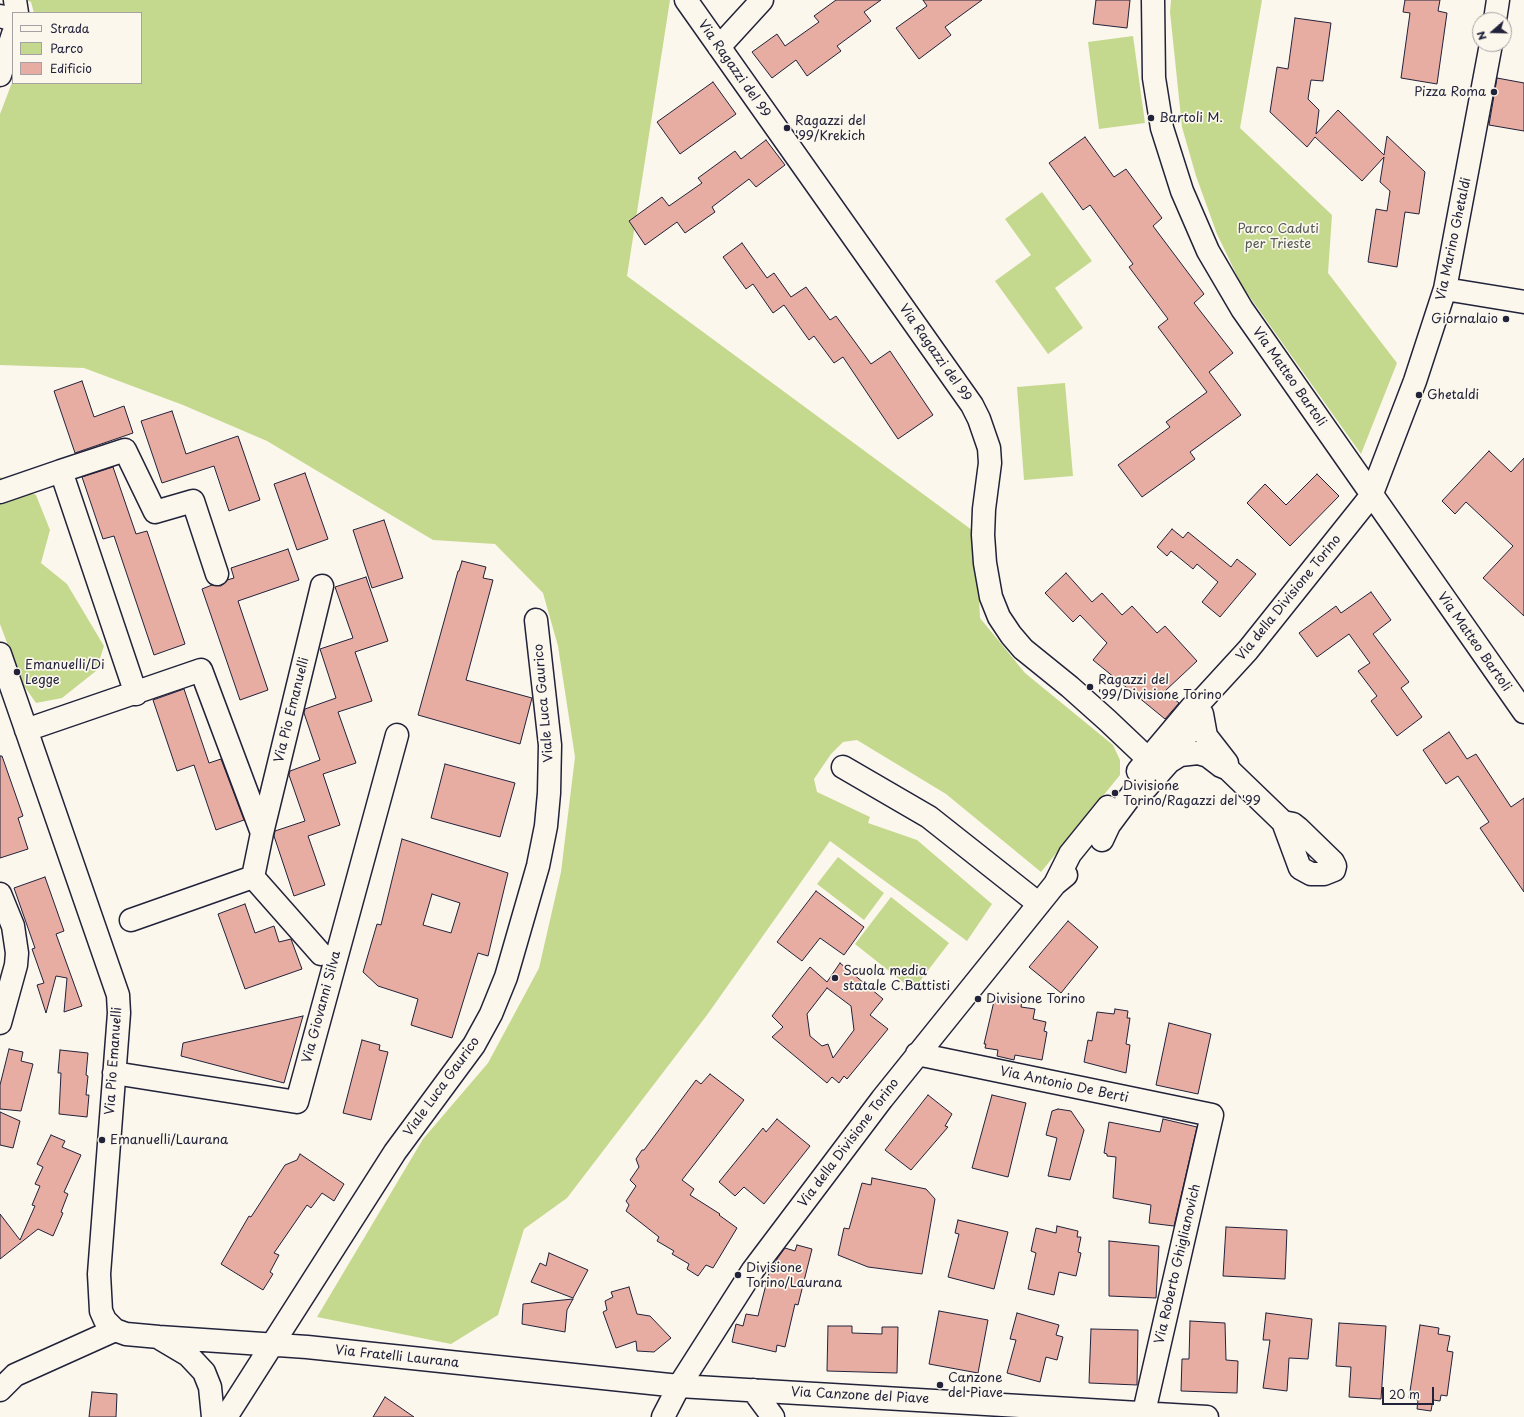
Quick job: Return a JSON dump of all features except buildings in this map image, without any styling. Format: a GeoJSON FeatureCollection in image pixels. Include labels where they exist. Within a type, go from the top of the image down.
{"type":"FeatureCollection","features":[{"type":"Feature","properties":{"kind":"street"},"geometry":{"type":"LineString","coordinates":[[15,0],[17,12]]}},
{"type":"Feature","properties":{"kind":"street","name":"Via Ragazzi del 99"},"geometry":{"type":"LineString","coordinates":[[686,0],[972,404],[980,420],[987,442],[990,464],[984,509],[983,535],[985,563],[991,597],[999,617],[1023,649],[1070,687],[1107,720],[1147,760]]}},
{"type":"Feature","properties":{"kind":"street"},"geometry":{"type":"LineString","coordinates":[[719,47],[762,0]]}},
{"type":"Feature","properties":{"kind":"street","name":"Via Matteo Bartoli"},"geometry":{"type":"LineString","coordinates":[[1153,0],[1154,78],[1159,112],[1172,161],[1195,223],[1220,272],[1242,309],[1524,712]]}},
{"type":"Feature","properties":{"kind":"street"},"geometry":{"type":"LineString","coordinates":[[1496,12],[1498,0]]}},
{"type":"Feature","properties":{"kind":"street"},"geometry":{"type":"LineString","coordinates":[[0,16],[12,20]]}},
{"type":"Feature","properties":{"kind":"street"},"geometry":{"type":"LineString","coordinates":[[0,75],[12,37]]}},
{"type":"Feature","properties":{"kind":"street","name":"Via Marino Ghetaldi"},"geometry":{"type":"LineString","coordinates":[[1372,496],[1415,381],[1445,289],[1489,52]]}},
{"type":"Feature","properties":{"kind":"street"},"geometry":{"type":"LineString","coordinates":[[1445,289],[1524,302]]}},
{"type":"Feature","properties":{"kind":"street"},"geometry":{"type":"LineString","coordinates":[[0,492],[125,450],[155,512],[193,502],[217,574]]}},
{"type":"Feature","properties":{"kind":"street"},"geometry":{"type":"LineString","coordinates":[[61,471],[136,694]]}},
{"type":"Feature","properties":{"kind":"street","name":"Via della Divisione Torino"},"geometry":{"type":"LineString","coordinates":[[663,1417],[679,1386],[753,1270],[882,1099],[1055,884],[1102,840],[1169,762],[1203,706],[1372,496]]}},
{"type":"Feature","properties":{"kind":"street","name":"Via Pio Emanuelli"},"geometry":{"type":"LineString","coordinates":[[253,877],[262,833],[322,586]]}},
{"type":"Feature","properties":{"kind":"street","name":"Viale Luca Gaurico"},"geometry":{"type":"LineString","coordinates":[[226,1417],[395,1152],[474,1045],[491,1014],[506,977],[538,866],[549,794],[550,745],[536,620]]}},
{"type":"Feature","properties":{"kind":"street","name":"Via Pio Emanuelli"},"geometry":{"type":"LineString","coordinates":[[0,654],[115,983],[120,1013],[100,1251],[99,1284],[101,1312],[105,1320],[115,1330]]}},
{"type":"Feature","properties":{"kind":"street"},"geometry":{"type":"LineString","coordinates":[[26,730],[136,694],[201,670],[262,833]]}},
{"type":"Feature","properties":{"kind":"street"},"geometry":{"type":"LineString","coordinates":[[1203,706],[1206,736],[1226,763],[1228,769]]}},
{"type":"Feature","properties":{"kind":"street","name":"Via della Divisione Torino"},"geometry":{"type":"LineString","coordinates":[[1055,884],[1070,854],[1147,760],[1191,708],[1203,706]]}},
{"type":"Feature","properties":{"kind":"street","name":"Via Giovanni Silva"},"geometry":{"type":"LineString","coordinates":[[114,1073],[297,1102],[397,735]]}},
{"type":"Feature","properties":{"kind":"street"},"geometry":{"type":"LineString","coordinates":[[1169,762],[1180,755],[1198,753],[1208,756],[1221,766],[1228,769],[1283,822]]}},
{"type":"Feature","properties":{"kind":"street"},"geometry":{"type":"LineString","coordinates":[[1102,840],[1109,826],[1150,770],[1150,765],[1147,760]]}},
{"type":"Feature","properties":{"kind":"street"},"geometry":{"type":"LineString","coordinates":[[844,767],[929,817],[1039,904]]}},
{"type":"Feature","properties":{"kind":"street"},"geometry":{"type":"LineString","coordinates":[[131,920],[253,877],[321,954]]}},
{"type":"Feature","properties":{"kind":"street"},"geometry":{"type":"LineString","coordinates":[[0,894],[13,926],[17,953],[0,1023]]}},
{"type":"Feature","properties":{"kind":"street","name":"Via Antonio De Berti"},"geometry":{"type":"LineString","coordinates":[[917,1054],[1212,1115]]}},
{"type":"Feature","properties":{"kind":"street","name":"Via Roberto Ghiglianovich"},"geometry":{"type":"LineString","coordinates":[[1144,1412],[1212,1115]]}},
{"type":"Feature","properties":{"kind":"street"},"geometry":{"type":"LineString","coordinates":[[0,1390],[15,1375],[115,1330]]}},
{"type":"Feature","properties":{"kind":"street","name":"Via Fratelli Laurana"},"geometry":{"type":"LineString","coordinates":[[115,1330],[126,1334],[273,1344],[679,1386]]}},
{"type":"Feature","properties":{"kind":"street"},"geometry":{"type":"LineString","coordinates":[[159,1337],[188,1355],[204,1372],[210,1387],[213,1417]]}},
{"type":"Feature","properties":{"kind":"street","name":"Via Canzone del Piave"},"geometry":{"type":"LineString","coordinates":[[679,1386],[1144,1412],[1200,1417]]}},
{"type":"Feature","properties":{"kind":"street"},"geometry":{"type":"LineString","coordinates":[[753,1390],[773,1417]]}},
{"type":"Feature","properties":{"kind":"green space"},"geometry":{"type":"Polygon","coordinates":[[[26,0],[670,0],[627,276],[976,533],[980,618],[1025,673],[1113,745],[1120,760],[1120,775],[1041,872],[946,794],[857,740],[843,742],[831,754],[814,779],[817,792],[870,817],[868,823],[917,840],[992,904],[967,941],[830,841],[707,1015],[567,1198],[524,1229],[498,1315],[451,1344],[317,1317],[423,1139],[488,1063],[539,968],[561,872],[575,757],[558,646],[543,593],[495,544],[433,540],[267,441],[183,405],[84,368],[0,365],[0,114],[12,83],[12,84],[142,84],[142,12],[34,12],[31,2],[26,0]]]}},
{"type":"Feature","properties":{"kind":"green space","name":"Parco Caduti per Trieste"},"geometry":{"type":"Polygon","coordinates":[[[1171,0],[1262,0],[1240,128],[1332,215],[1328,273],[1397,363],[1361,454],[1242,286],[1217,234],[1196,176],[1182,127],[1170,12],[1171,0]]]}},
{"type":"Feature","properties":{"kind":"green space"},"geometry":{"type":"Polygon","coordinates":[[[1133,36],[1145,123],[1099,129],[1088,42],[1133,36]]]}},
{"type":"Feature","properties":{"kind":"green space"},"geometry":{"type":"Polygon","coordinates":[[[1042,192],[1092,261],[1055,288],[1083,328],[1048,354],[995,281],[1031,255],[1005,219],[1042,192]]]}},
{"type":"Feature","properties":{"kind":"green space"},"geometry":{"type":"Polygon","coordinates":[[[1065,383],[1073,476],[1024,480],[1017,387],[1065,383]]]}},
{"type":"Feature","properties":{"kind":"green space"},"geometry":{"type":"Polygon","coordinates":[[[0,477],[36,495],[50,530],[41,563],[67,584],[104,646],[96,671],[62,698],[36,703],[22,683],[0,624],[0,477]]]}},
{"type":"Feature","properties":{"kind":"green space"},"geometry":{"type":"Polygon","coordinates":[[[838,857],[884,893],[864,920],[817,884],[838,857]]]}},
{"type":"Feature","properties":{"kind":"green space"},"geometry":{"type":"Polygon","coordinates":[[[891,897],[949,943],[913,990],[855,944],[891,897]]]}},
{"type":"Feature","properties":{"kind":"place","name":"Pizza Roma"},"geometry":{"type":"Point","coordinates":[1494,92]}},
{"type":"Feature","properties":{"kind":"place","name":"Bartoli M."},"geometry":{"type":"Point","coordinates":[1151,118]}},
{"type":"Feature","properties":{"kind":"place","name":"Ragazzi del '99/Krekich"},"geometry":{"type":"Point","coordinates":[787,128]}},
{"type":"Feature","properties":{"kind":"place","name":"Giornalaio"},"geometry":{"type":"Point","coordinates":[1506,319]}},
{"type":"Feature","properties":{"kind":"place","name":"Ghetaldi"},"geometry":{"type":"Point","coordinates":[1419,395]}},
{"type":"Feature","properties":{"kind":"place","name":"Emanuelli/Di Legge"},"geometry":{"type":"Point","coordinates":[17,672]}},
{"type":"Feature","properties":{"kind":"place","name":"Ragazzi del '99/Divisione Torino"},"geometry":{"type":"Point","coordinates":[1090,687]}},
{"type":"Feature","properties":{"kind":"place","name":"Divisione Torino/Ragazzi del '99"},"geometry":{"type":"Point","coordinates":[1115,793]}},
{"type":"Feature","properties":{"kind":"place","name":"Scuola media statale C.Battisti"},"geometry":{"type":"Point","coordinates":[835,978]}},
{"type":"Feature","properties":{"kind":"place","name":"Divisione Torino"},"geometry":{"type":"Point","coordinates":[978,999]}},
{"type":"Feature","properties":{"kind":"place","name":"Emanuelli/Laurana"},"geometry":{"type":"Point","coordinates":[102,1140]}},
{"type":"Feature","properties":{"kind":"place","name":"Divisione Torino/Laurana"},"geometry":{"type":"Point","coordinates":[738,1275]}},
{"type":"Feature","properties":{"kind":"place","name":"Canzone del Piave"},"geometry":{"type":"Point","coordinates":[940,1385]}}]}
